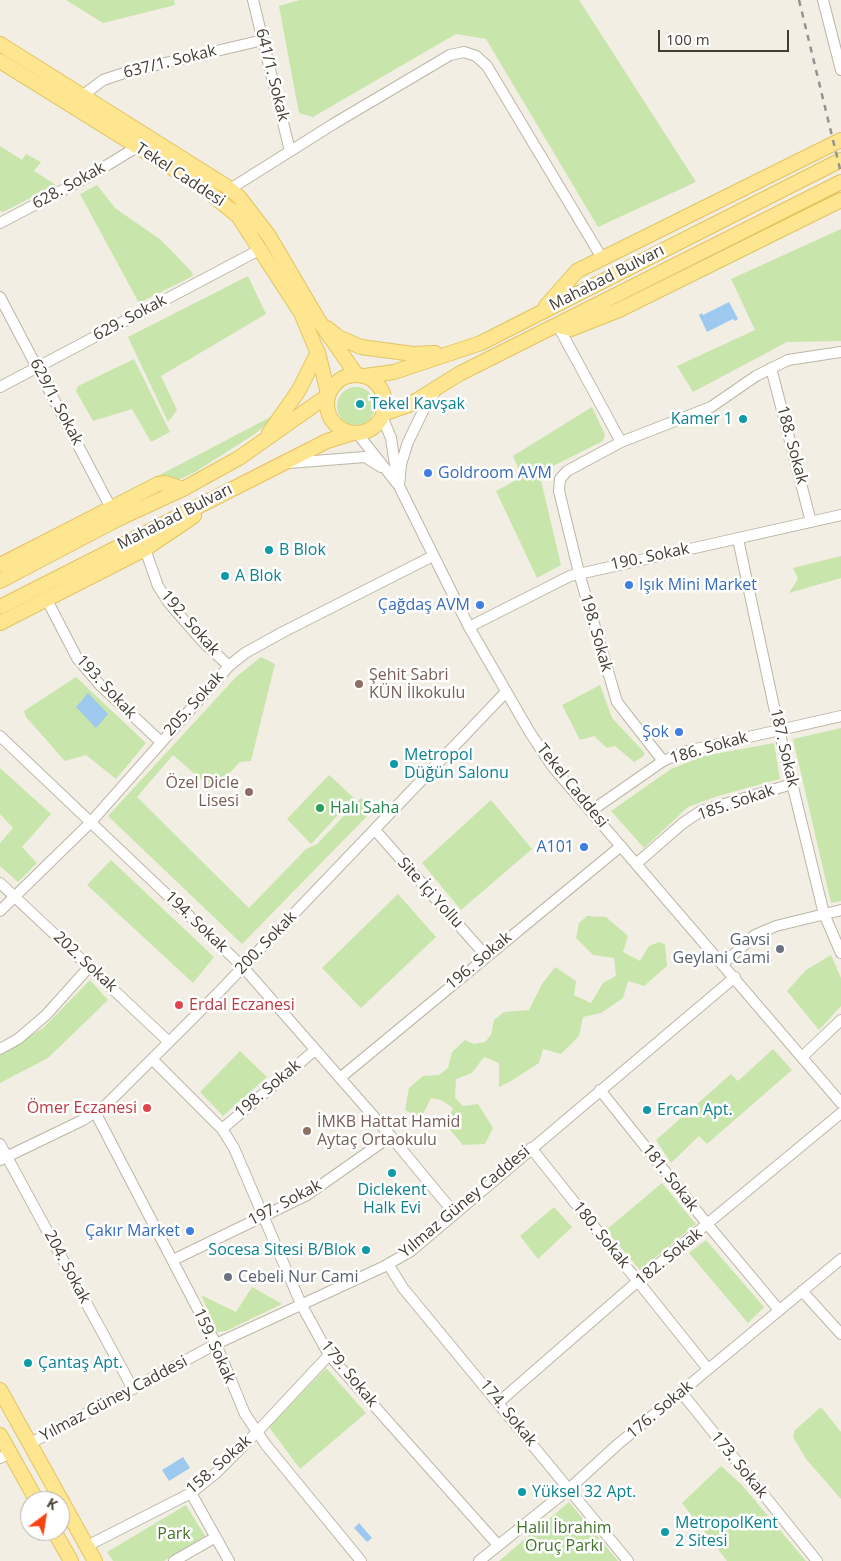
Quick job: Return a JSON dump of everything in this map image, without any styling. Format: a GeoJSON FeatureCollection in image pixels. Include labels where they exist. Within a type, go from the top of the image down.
{"type":"FeatureCollection","features":[{"type":"Feature","properties":{"kind":"main road"},"geometry":{"type":"LineString","coordinates":[[0,44],[230,189],[247,204],[269,236],[319,321],[361,375],[380,387],[384,395],[383,415],[370,429],[355,433],[342,429],[330,418],[327,411],[328,395],[335,382],[341,378],[361,375]]}},
{"type":"Feature","properties":{"kind":"main road","name":"Tekel Caddesi"},"geometry":{"type":"LineString","coordinates":[[0,61],[220,199],[238,216],[261,249],[299,311],[318,352],[328,395]]}},
{"type":"Feature","properties":{"kind":"main road"},"geometry":{"type":"LineString","coordinates":[[540,312],[577,271],[841,140]]}},
{"type":"Feature","properties":{"kind":"main road","name":"Mahabad Bulvarı"},"geometry":{"type":"LineString","coordinates":[[361,375],[394,372],[481,343],[841,160]]}},
{"type":"Feature","properties":{"kind":"main road","name":"Mahabad Bulvarı"},"geometry":{"type":"LineString","coordinates":[[383,415],[409,405],[440,385],[841,182]]}},
{"type":"Feature","properties":{"kind":"main road"},"geometry":{"type":"LineString","coordinates":[[558,326],[571,329],[619,310],[841,200]]}},
{"type":"Feature","properties":{"kind":"main road"},"geometry":{"type":"LineString","coordinates":[[319,321],[338,337],[361,347],[413,354],[456,351]]}},
{"type":"Feature","properties":{"kind":"main road"},"geometry":{"type":"LineString","coordinates":[[264,441],[299,390],[318,352]]}},
{"type":"Feature","properties":{"kind":"main road","name":"Mahabad Bulvarı"},"geometry":{"type":"LineString","coordinates":[[0,581],[116,520],[183,489],[238,458],[328,395]]}},
{"type":"Feature","properties":{"kind":"main road","name":"Mahabad Bulvarı"},"geometry":{"type":"LineString","coordinates":[[0,607],[327,441],[355,433]]}},
{"type":"Feature","properties":{"kind":"main road"},"geometry":{"type":"LineString","coordinates":[[0,565],[158,484],[165,483],[183,489]]}},
{"type":"Feature","properties":{"kind":"main road"},"geometry":{"type":"LineString","coordinates":[[0,623],[145,549],[240,484]]}},
{"type":"Feature","properties":{"kind":"main road"},"geometry":{"type":"LineString","coordinates":[[0,1390],[95,1561]]}},
{"type":"Feature","properties":{"kind":"main road"},"geometry":{"type":"LineString","coordinates":[[0,1434],[5,1455],[30,1491]]}},
{"type":"Feature","properties":{"kind":"main road"},"geometry":{"type":"LineString","coordinates":[[60,1541],[71,1561]]}},
{"type":"Feature","properties":{"kind":"street","name":"641/1. Sokak"},"geometry":{"type":"LineString","coordinates":[[253,0],[290,151]]}},
{"type":"Feature","properties":{"kind":"street"},"geometry":{"type":"LineString","coordinates":[[823,0],[841,70]]}},
{"type":"Feature","properties":{"kind":"street","name":"637/1. Sokak"},"geometry":{"type":"LineString","coordinates":[[82,96],[103,80],[127,72],[263,40]]}},
{"type":"Feature","properties":{"kind":"street"},"geometry":{"type":"LineString","coordinates":[[230,189],[450,55],[464,52],[476,56],[487,66],[602,258]]}},
{"type":"Feature","properties":{"kind":"street","name":"628. Sokak"},"geometry":{"type":"LineString","coordinates":[[0,223],[86,178],[137,147]]}},
{"type":"Feature","properties":{"kind":"street","name":"629. Sokak"},"geometry":{"type":"LineString","coordinates":[[0,387],[261,249]]}},
{"type":"Feature","properties":{"kind":"street","name":"629/1. Sokak"},"geometry":{"type":"LineString","coordinates":[[0,297],[111,508]]}},
{"type":"Feature","properties":{"kind":"street"},"geometry":{"type":"LineString","coordinates":[[558,326],[621,442],[711,407],[771,368],[788,360],[841,352]]}},
{"type":"Feature","properties":{"kind":"street","name":"188. Sokak"},"geometry":{"type":"LineString","coordinates":[[771,368],[811,522]]}},
{"type":"Feature","properties":{"kind":"street"},"geometry":{"type":"LineString","coordinates":[[399,486],[401,464],[412,434],[425,407],[440,385]]}},
{"type":"Feature","properties":{"kind":"street"},"geometry":{"type":"LineString","coordinates":[[383,415],[391,438],[399,486]]}},
{"type":"Feature","properties":{"kind":"street","name":"Tekel Caddesi"},"geometry":{"type":"LineString","coordinates":[[355,433],[399,486],[469,627],[506,692],[552,766],[841,1103]]}},
{"type":"Feature","properties":{"kind":"street","name":"198. Sokak"},"geometry":{"type":"LineString","coordinates":[[621,442],[567,471],[560,479],[559,491],[579,573],[617,702],[663,761]]}},
{"type":"Feature","properties":{"kind":"street"},"geometry":{"type":"LineString","coordinates":[[281,464],[366,457],[377,463],[399,486]]}},
{"type":"Feature","properties":{"kind":"street","name":"190. Sokak"},"geometry":{"type":"LineString","coordinates":[[469,627],[579,573],[841,515]]}},
{"type":"Feature","properties":{"kind":"street","name":"187. Sokak"},"geometry":{"type":"LineString","coordinates":[[738,539],[779,730],[824,914],[841,953]]}},
{"type":"Feature","properties":{"kind":"street","name":"192. Sokak"},"geometry":{"type":"LineString","coordinates":[[145,549],[158,586],[169,603],[203,642],[228,666]]}},
{"type":"Feature","properties":{"kind":"street","name":"205. Sokak"},"geometry":{"type":"LineString","coordinates":[[0,911],[91,822],[228,666],[245,653],[283,632],[433,556]]}},
{"type":"Feature","properties":{"kind":"street","name":"193. Sokak"},"geometry":{"type":"LineString","coordinates":[[46,598],[77,658],[100,686],[161,742]]}},
{"type":"Feature","properties":{"kind":"street","name":"200. Sokak"},"geometry":{"type":"LineString","coordinates":[[3,1158],[95,1112],[169,1042],[506,692]]}},
{"type":"Feature","properties":{"kind":"street","name":"186. Sokak"},"geometry":{"type":"LineString","coordinates":[[591,811],[663,761],[687,751],[728,740],[841,716]]}},
{"type":"Feature","properties":{"kind":"street","name":"194. Sokak"},"geometry":{"type":"LineString","coordinates":[[0,736],[243,966],[391,1136],[455,1214]]}},
{"type":"Feature","properties":{"kind":"street","name":"185. Sokak"},"geometry":{"type":"LineString","coordinates":[[636,864],[666,837],[701,811],[792,784]]}},
{"type":"Feature","properties":{"kind":"street","name":"Site İçi Yollu"},"geometry":{"type":"LineString","coordinates":[[375,830],[486,956]]}},
{"type":"Feature","properties":{"kind":"street","name":"196. Sokak"},"geometry":{"type":"LineString","coordinates":[[340,1078],[621,846]]}},
{"type":"Feature","properties":{"kind":"street","name":"202. Sokak"},"geometry":{"type":"LineString","coordinates":[[0,883],[169,1042]]}},
{"type":"Feature","properties":{"kind":"street"},"geometry":{"type":"LineString","coordinates":[[723,964],[755,935],[776,926],[841,910]]}},
{"type":"Feature","properties":{"kind":"street"},"geometry":{"type":"LineString","coordinates":[[2,1044],[18,1040],[46,1015],[89,967]]}},
{"type":"Feature","properties":{"kind":"street","name":"Yılmaz Güney Caddesi"},"geometry":{"type":"LineString","coordinates":[[29,1444],[216,1344],[388,1264],[411,1251],[734,977]]}},
{"type":"Feature","properties":{"kind":"street"},"geometry":{"type":"LineString","coordinates":[[802,1057],[841,1020]]}},
{"type":"Feature","properties":{"kind":"street","name":"198. Sokak"},"geometry":{"type":"LineString","coordinates":[[222,1129],[315,1050]]}},
{"type":"Feature","properties":{"kind":"street","name":"179. Sokak"},"geometry":{"type":"LineString","coordinates":[[152,1058],[222,1129],[234,1148],[301,1304],[329,1355],[498,1545]]}},
{"type":"Feature","properties":{"kind":"street","name":"181. Sokak"},"geometry":{"type":"LineString","coordinates":[[600,1090],[779,1310]]}},
{"type":"Feature","properties":{"kind":"street","name":"159. Sokak"},"geometry":{"type":"LineString","coordinates":[[95,1112],[216,1344],[245,1414],[257,1432],[361,1561]]}},
{"type":"Feature","properties":{"kind":"street","name":"182. Sokak"},"geometry":{"type":"LineString","coordinates":[[499,1402],[638,1282],[841,1113]]}},
{"type":"Feature","properties":{"kind":"street","name":"197. Sokak"},"geometry":{"type":"LineString","coordinates":[[173,1260],[306,1195],[391,1136]]}},
{"type":"Feature","properties":{"kind":"street","name":"204. Sokak"},"geometry":{"type":"LineString","coordinates":[[0,1144],[3,1158],[133,1389]]}},
{"type":"Feature","properties":{"kind":"street","name":"180. Sokak"},"geometry":{"type":"LineString","coordinates":[[531,1148],[708,1369]]}},
{"type":"Feature","properties":{"kind":"street","name":"176. Sokak"},"geometry":{"type":"LineString","coordinates":[[479,1561],[570,1488],[708,1369],[841,1259]]}},
{"type":"Feature","properties":{"kind":"street","name":"174. Sokak"},"geometry":{"type":"LineString","coordinates":[[388,1264],[403,1288],[570,1488],[628,1561]]}},
{"type":"Feature","properties":{"kind":"street"},"geometry":{"type":"LineString","coordinates":[[802,1290],[841,1334]]}},
{"type":"Feature","properties":{"kind":"street","name":"158. Sokak"},"geometry":{"type":"LineString","coordinates":[[87,1546],[191,1492],[216,1473],[329,1355]]}},
{"type":"Feature","properties":{"kind":"street","name":"173. Sokak"},"geometry":{"type":"LineString","coordinates":[[681,1392],[817,1561]]}},
{"type":"Feature","properties":{"kind":"street"},"geometry":{"type":"LineString","coordinates":[[191,1492],[229,1561]]}},
{"type":"Feature","properties":{"kind":"street"},"geometry":{"type":"LineString","coordinates":[[174,1561],[216,1537]]}},
{"type":"Feature","properties":{"kind":"green space"},"geometry":{"type":"Polygon","coordinates":[[[66,0],[174,0],[175,5],[103,23],[66,0]]]}},
{"type":"Feature","properties":{"kind":"green space"},"geometry":{"type":"Polygon","coordinates":[[[300,0],[579,0],[696,182],[598,227],[486,39],[456,34],[313,117],[299,113],[279,6],[300,0]]]}},
{"type":"Feature","properties":{"kind":"green space"},"geometry":{"type":"Polygon","coordinates":[[[0,146],[22,160],[26,154],[41,162],[34,171],[56,185],[3,212],[0,211],[0,146]]]}},
{"type":"Feature","properties":{"kind":"green space"},"geometry":{"type":"Polygon","coordinates":[[[97,185],[115,208],[161,240],[192,272],[193,276],[139,303],[80,194],[97,185]]]}},
{"type":"Feature","properties":{"kind":"green space"},"geometry":{"type":"Polygon","coordinates":[[[841,229],[841,341],[787,342],[693,392],[677,366],[755,330],[731,279],[841,229]]]}},
{"type":"Feature","properties":{"kind":"green space"},"geometry":{"type":"Polygon","coordinates":[[[248,276],[266,314],[161,376],[177,410],[168,422],[128,337],[248,276]]]}},
{"type":"Feature","properties":{"kind":"green space"},"geometry":{"type":"Polygon","coordinates":[[[134,359],[170,432],[151,442],[132,409],[93,421],[76,391],[78,386],[134,359]]]}},
{"type":"Feature","properties":{"kind":"green space"},"geometry":{"type":"Polygon","coordinates":[[[356,387],[370,392],[375,406],[370,420],[356,425],[342,420],[337,406],[342,392],[356,387]]]}},
{"type":"Feature","properties":{"kind":"green space"},"geometry":{"type":"Polygon","coordinates":[[[592,407],[605,435],[603,441],[541,472],[540,476],[561,565],[537,578],[496,491],[522,477],[513,456],[592,407]]]}},
{"type":"Feature","properties":{"kind":"green space"},"geometry":{"type":"Polygon","coordinates":[[[280,412],[255,434],[195,472],[178,480],[152,479],[280,412]]]}},
{"type":"Feature","properties":{"kind":"green space"},"geometry":{"type":"Polygon","coordinates":[[[841,556],[841,578],[789,593],[798,579],[793,568],[841,556]]]}},
{"type":"Feature","properties":{"kind":"green space"},"geometry":{"type":"Polygon","coordinates":[[[261,657],[275,664],[251,761],[240,762],[213,790],[173,755],[137,797],[249,908],[306,849],[317,844],[361,798],[376,807],[242,944],[108,816],[236,677],[261,657]]]}},
{"type":"Feature","properties":{"kind":"green space"},"geometry":{"type":"Polygon","coordinates":[[[76,677],[146,743],[116,779],[86,755],[65,761],[26,717],[24,711],[76,677]]]}},
{"type":"Feature","properties":{"kind":"green space"},"geometry":{"type":"Polygon","coordinates":[[[600,685],[612,718],[644,752],[644,756],[634,762],[615,746],[607,748],[594,736],[580,740],[562,705],[600,685]]]}},
{"type":"Feature","properties":{"kind":"green space"},"geometry":{"type":"Polygon","coordinates":[[[841,728],[841,901],[831,903],[793,739],[841,728]]]}},
{"type":"Feature","properties":{"kind":"green space"},"geometry":{"type":"Polygon","coordinates":[[[774,743],[780,779],[718,796],[688,807],[644,848],[611,811],[671,769],[704,756],[774,743]]]}},
{"type":"Feature","properties":{"kind":"green space"},"geometry":{"type":"Polygon","coordinates":[[[0,768],[51,814],[22,847],[37,863],[18,882],[0,866],[0,843],[13,828],[0,814],[0,768]]]}},
{"type":"Feature","properties":{"kind":"green space","name":"Halı Saha"},"geometry":{"type":"Polygon","coordinates":[[[329,775],[354,798],[311,844],[287,819],[329,775]]]}},
{"type":"Feature","properties":{"kind":"green space"},"geometry":{"type":"Polygon","coordinates":[[[491,800],[532,849],[461,910],[422,863],[491,800]]]}},
{"type":"Feature","properties":{"kind":"green space"},"geometry":{"type":"Polygon","coordinates":[[[111,860],[214,957],[193,983],[87,885],[111,860]]]}},
{"type":"Feature","properties":{"kind":"green space"},"geometry":{"type":"Polygon","coordinates":[[[398,894],[436,937],[361,1008],[322,968],[398,894]]]}},
{"type":"Feature","properties":{"kind":"green space"},"geometry":{"type":"Polygon","coordinates":[[[587,916],[606,917],[628,936],[623,952],[640,961],[649,946],[659,942],[665,944],[667,966],[644,986],[628,981],[623,998],[601,1013],[583,1017],[579,1036],[561,1054],[543,1049],[539,1063],[511,1081],[499,1087],[499,1063],[484,1057],[472,1073],[456,1079],[455,1098],[463,1106],[478,1104],[493,1128],[485,1144],[463,1145],[446,1125],[453,1108],[441,1100],[431,1098],[421,1118],[405,1110],[409,1088],[423,1076],[439,1075],[448,1068],[452,1052],[465,1040],[474,1044],[485,1042],[491,1035],[494,1020],[504,1012],[529,1010],[542,984],[555,967],[576,981],[574,995],[591,1003],[603,983],[616,976],[614,958],[593,955],[576,938],[579,923],[587,916]]]}},
{"type":"Feature","properties":{"kind":"green space"},"geometry":{"type":"Polygon","coordinates":[[[831,955],[841,978],[841,1006],[819,1030],[787,991],[806,970],[831,955]]]}},
{"type":"Feature","properties":{"kind":"green space"},"geometry":{"type":"Polygon","coordinates":[[[90,980],[108,1000],[48,1058],[0,1083],[0,1054],[43,1028],[90,980]]]}},
{"type":"Feature","properties":{"kind":"green space"},"geometry":{"type":"Polygon","coordinates":[[[773,1049],[792,1070],[707,1144],[699,1136],[671,1163],[656,1140],[731,1074],[738,1081],[773,1049]]]}},
{"type":"Feature","properties":{"kind":"green space"},"geometry":{"type":"Polygon","coordinates":[[[240,1051],[267,1077],[223,1116],[200,1092],[240,1051]]]}},
{"type":"Feature","properties":{"kind":"green space"},"geometry":{"type":"Polygon","coordinates":[[[662,1183],[696,1224],[640,1270],[606,1230],[662,1183]]]}},
{"type":"Feature","properties":{"kind":"green space"},"geometry":{"type":"Polygon","coordinates":[[[554,1207],[572,1227],[538,1259],[520,1236],[554,1207]]]}},
{"type":"Feature","properties":{"kind":"green space"},"geometry":{"type":"Polygon","coordinates":[[[706,1240],[764,1307],[748,1323],[689,1253],[706,1240]]]}},
{"type":"Feature","properties":{"kind":"green space"},"geometry":{"type":"Polygon","coordinates":[[[252,1287],[282,1304],[226,1331],[217,1332],[201,1295],[236,1312],[252,1287]]]}},
{"type":"Feature","properties":{"kind":"green space"},"geometry":{"type":"Polygon","coordinates":[[[326,1368],[366,1413],[300,1469],[269,1427],[326,1368]]]}},
{"type":"Feature","properties":{"kind":"green space"},"geometry":{"type":"Polygon","coordinates":[[[821,1407],[841,1432],[841,1499],[806,1459],[793,1437],[795,1430],[821,1407]]]}},
{"type":"Feature","properties":{"kind":"green space"},"geometry":{"type":"Polygon","coordinates":[[[721,1466],[741,1484],[806,1561],[727,1561],[682,1503],[721,1466]]]}},
{"type":"Feature","properties":{"kind":"green space","name":"Halil İbrahim Oruç Parkı"},"geometry":{"type":"Polygon","coordinates":[[[569,1502],[618,1561],[499,1561],[569,1502]]]}},
{"type":"Feature","properties":{"kind":"green space","name":"Park"},"geometry":{"type":"Polygon","coordinates":[[[186,1505],[205,1536],[164,1561],[113,1561],[107,1552],[186,1505]]]}},
{"type":"Feature","properties":{"kind":"water"},"geometry":{"type":"Polygon","coordinates":[[[729,302],[738,319],[735,321],[733,319],[707,332],[699,315],[702,313],[703,315],[729,302]]]}},
{"type":"Feature","properties":{"kind":"water"},"geometry":{"type":"Polygon","coordinates":[[[88,693],[108,714],[96,728],[76,707],[88,693]]]}},
{"type":"Feature","properties":{"kind":"water"},"geometry":{"type":"Polygon","coordinates":[[[183,1457],[190,1468],[169,1481],[162,1470],[183,1457]]]}},
{"type":"Feature","properties":{"kind":"water"},"geometry":{"type":"Polygon","coordinates":[[[359,1523],[372,1538],[367,1542],[354,1528],[359,1523]]]}},
{"type":"Feature","properties":{"kind":"railway"},"geometry":{"type":"LineString","coordinates":[[799,0],[841,173]]}},
{"type":"Feature","properties":{"kind":"place","name":"Tekel Kavşak"},"geometry":{"type":"Point","coordinates":[360,404]}},
{"type":"Feature","properties":{"kind":"place","name":"Kamer 1"},"geometry":{"type":"Point","coordinates":[743,419]}},
{"type":"Feature","properties":{"kind":"place","name":"Goldroom AVM"},"geometry":{"type":"Point","coordinates":[428,473]}},
{"type":"Feature","properties":{"kind":"place","name":"B Blok"},"geometry":{"type":"Point","coordinates":[269,550]}},
{"type":"Feature","properties":{"kind":"place","name":"A Blok"},"geometry":{"type":"Point","coordinates":[225,576]}},
{"type":"Feature","properties":{"kind":"place","name":"Işık Mini Market"},"geometry":{"type":"Point","coordinates":[629,585]}},
{"type":"Feature","properties":{"kind":"place","name":"Çağdaş AVM"},"geometry":{"type":"Point","coordinates":[480,605]}},
{"type":"Feature","properties":{"kind":"place","name":"Şehit Sabri KÜN İlkokulu"},"geometry":{"type":"Point","coordinates":[359,684]}},
{"type":"Feature","properties":{"kind":"place","name":"Şok"},"geometry":{"type":"Point","coordinates":[679,732]}},
{"type":"Feature","properties":{"kind":"place","name":"Metropol Düğün Salonu"},"geometry":{"type":"Point","coordinates":[394,764]}},
{"type":"Feature","properties":{"kind":"place","name":"Özel Dicle Lisesi"},"geometry":{"type":"Point","coordinates":[249,792]}},
{"type":"Feature","properties":{"kind":"place","name":"Halı Saha"},"geometry":{"type":"Point","coordinates":[320,808]}},
{"type":"Feature","properties":{"kind":"place","name":"A101"},"geometry":{"type":"Point","coordinates":[584,847]}},
{"type":"Feature","properties":{"kind":"place","name":"Gavsi Geylani Cami"},"geometry":{"type":"Point","coordinates":[780,949]}},
{"type":"Feature","properties":{"kind":"place","name":"Erdal Eczanesi"},"geometry":{"type":"Point","coordinates":[179,1005]}},
{"type":"Feature","properties":{"kind":"place","name":"Ömer Eczanesi"},"geometry":{"type":"Point","coordinates":[147,1108]}},
{"type":"Feature","properties":{"kind":"place","name":"Ercan Apt."},"geometry":{"type":"Point","coordinates":[647,1110]}},
{"type":"Feature","properties":{"kind":"place","name":"İMKB Hattat Hamid Aytaç Ortaokulu"},"geometry":{"type":"Point","coordinates":[307,1131]}},
{"type":"Feature","properties":{"kind":"place","name":"Diclekent Halk Evi"},"geometry":{"type":"Point","coordinates":[392,1173]}},
{"type":"Feature","properties":{"kind":"place","name":"Çakır Market"},"geometry":{"type":"Point","coordinates":[190,1231]}},
{"type":"Feature","properties":{"kind":"place","name":"Socesa Sitesi B/Blok"},"geometry":{"type":"Point","coordinates":[366,1250]}},
{"type":"Feature","properties":{"kind":"place","name":"Cebeli Nur Cami"},"geometry":{"type":"Point","coordinates":[228,1277]}},
{"type":"Feature","properties":{"kind":"place","name":"Çantaş Apt."},"geometry":{"type":"Point","coordinates":[28,1363]}},
{"type":"Feature","properties":{"kind":"place","name":"Yüksel 32 Apt."},"geometry":{"type":"Point","coordinates":[522,1492]}},
{"type":"Feature","properties":{"kind":"place","name":"MetropolKent 2 Sitesi"},"geometry":{"type":"Point","coordinates":[665,1532]}}]}
